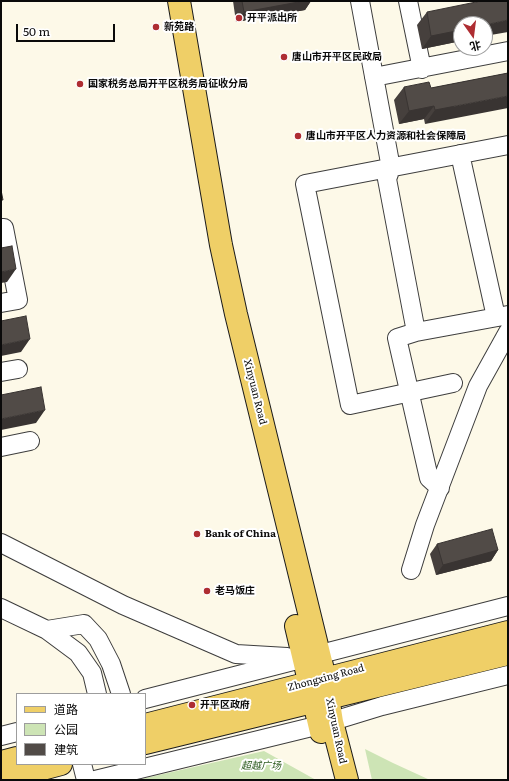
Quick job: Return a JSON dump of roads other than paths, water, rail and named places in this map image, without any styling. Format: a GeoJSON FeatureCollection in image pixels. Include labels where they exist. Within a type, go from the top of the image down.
{"type":"FeatureCollection","features":[{"type":"Feature","properties":{"kind":"main road","name":"Xinyuan Road"},"geometry":{"type":"LineString","coordinates":[[165,1],[206,242],[312,656]]}},
{"type":"Feature","properties":{"kind":"main road","name":"Xinyuan Road"},"geometry":{"type":"LineString","coordinates":[[179,1],[220,245],[312,656],[326,724],[333,780]]}},
{"type":"Feature","properties":{"kind":"main road","name":"Zhongxing Road"},"geometry":{"type":"LineString","coordinates":[[146,743],[508,632]]}},
{"type":"Feature","properties":{"kind":"main road","name":"Zhongxing Road"},"geometry":{"type":"LineString","coordinates":[[146,725],[508,654]]}},
{"type":"Feature","properties":{"kind":"main road","name":"Xinyuan Road"},"geometry":{"type":"LineString","coordinates":[[326,724],[347,780]]}},
{"type":"Feature","properties":{"kind":"main road"},"geometry":{"type":"LineString","coordinates":[[1,762],[16,758]]}},
{"type":"Feature","properties":{"kind":"main road"},"geometry":{"type":"LineString","coordinates":[[1,780],[57,765]]}},
{"type":"Feature","properties":{"kind":"street"},"geometry":{"type":"LineString","coordinates":[[360,1],[391,168],[387,179],[416,332]]}},
{"type":"Feature","properties":{"kind":"street"},"geometry":{"type":"LineString","coordinates":[[408,1],[422,68]]}},
{"type":"Feature","properties":{"kind":"street"},"geometry":{"type":"LineString","coordinates":[[374,77],[508,51]]}},
{"type":"Feature","properties":{"kind":"street"},"geometry":{"type":"LineString","coordinates":[[453,383],[350,405],[305,184],[508,145]]}},
{"type":"Feature","properties":{"kind":"street"},"geometry":{"type":"LineString","coordinates":[[440,488],[429,478],[397,338],[416,332],[502,316],[460,154]]}},
{"type":"Feature","properties":{"kind":"street"},"geometry":{"type":"LineString","coordinates":[[1,228],[4,228],[18,300],[1,303]]}},
{"type":"Feature","properties":{"kind":"street"},"geometry":{"type":"LineString","coordinates":[[411,570],[478,386],[508,332]]}},
{"type":"Feature","properties":{"kind":"street"},"geometry":{"type":"LineString","coordinates":[[1,447],[30,441]]}},
{"type":"Feature","properties":{"kind":"street"},"geometry":{"type":"LineString","coordinates":[[1,543],[123,606],[236,654],[312,656]]}},
{"type":"Feature","properties":{"kind":"street"},"geometry":{"type":"LineString","coordinates":[[146,699],[508,606]]}},
{"type":"Feature","properties":{"kind":"street"},"geometry":{"type":"LineString","coordinates":[[1,608],[46,630],[78,653],[92,673],[97,693]]}},
{"type":"Feature","properties":{"kind":"street"},"geometry":{"type":"LineString","coordinates":[[46,630],[84,624],[98,639],[111,664],[121,693]]}},
{"type":"Feature","properties":{"kind":"street"},"geometry":{"type":"LineString","coordinates":[[95,780],[326,724],[382,706],[508,675]]}},
{"type":"Feature","properties":{"kind":"street"},"geometry":{"type":"LineString","coordinates":[[1,736],[16,732]]}},
{"type":"Feature","properties":{"kind":"street"},"geometry":{"type":"LineString","coordinates":[[82,765],[86,780]]}},
{"type":"Feature","properties":{"kind":"place","name":"开平派出所"},"geometry":{"type":"Point","coordinates":[239,18]}},
{"type":"Feature","properties":{"kind":"place","name":"新苑路"},"geometry":{"type":"Point","coordinates":[156,27]}},
{"type":"Feature","properties":{"kind":"place","name":"唐山市开平区民政局"},"geometry":{"type":"Point","coordinates":[284,57]}},
{"type":"Feature","properties":{"kind":"place","name":"国家税务总局开平区税务局征收分局"},"geometry":{"type":"Point","coordinates":[80,84]}},
{"type":"Feature","properties":{"kind":"place","name":"唐山市开平区人力资源和社会保障局"},"geometry":{"type":"Point","coordinates":[298,136]}},
{"type":"Feature","properties":{"kind":"place","name":"Bank of China"},"geometry":{"type":"Point","coordinates":[197,534]}},
{"type":"Feature","properties":{"kind":"place","name":"老马饭庄"},"geometry":{"type":"Point","coordinates":[207,591]}},
{"type":"Feature","properties":{"kind":"place","name":"开平区政府"},"geometry":{"type":"Point","coordinates":[192,705]}},
{"type":"Feature","properties":{"kind":"park label","name":"超越广场"},"geometry":{"type":"Point","coordinates":[261,766]}}]}
